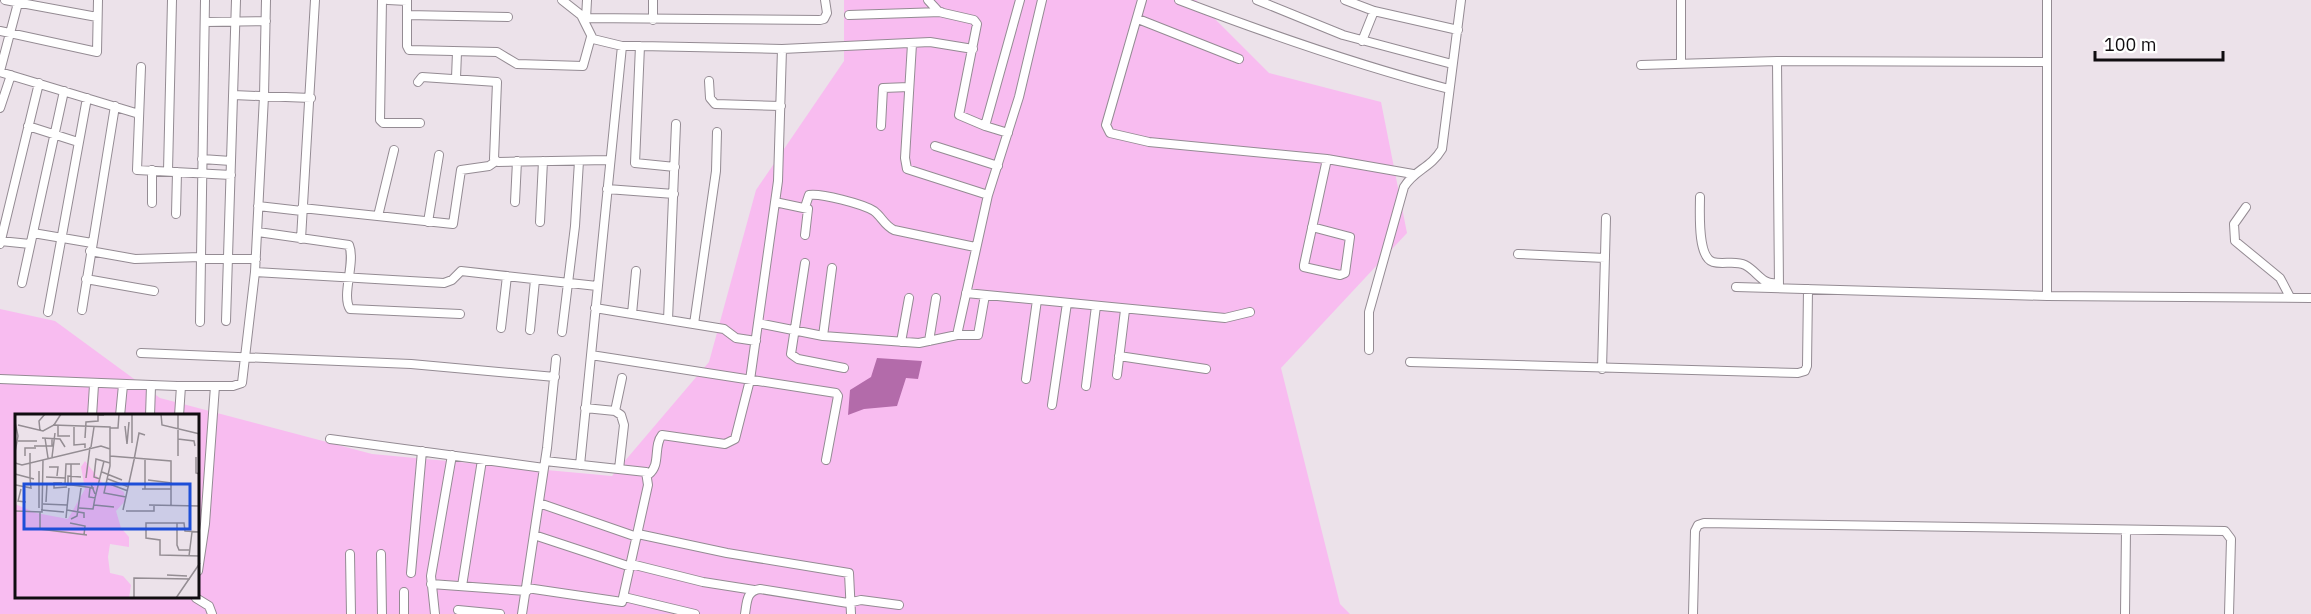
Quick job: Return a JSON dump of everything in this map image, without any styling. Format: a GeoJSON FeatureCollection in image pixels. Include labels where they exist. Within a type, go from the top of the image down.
{"type":"FeatureCollection","features":[{"type":"Feature","properties":{"kind":"street"},"geometry":{"type":"LineString","coordinates":[[5,0],[97,17]]}},
{"type":"Feature","properties":{"kind":"street"},"geometry":{"type":"LineString","coordinates":[[0,30],[95,52],[99,49],[98,0]]}},
{"type":"Feature","properties":{"kind":"street"},"geometry":{"type":"LineString","coordinates":[[172,0],[172,171],[176,214]]}},
{"type":"Feature","properties":{"kind":"street"},"geometry":{"type":"LineString","coordinates":[[200,322],[205,0]]}},
{"type":"Feature","properties":{"kind":"street"},"geometry":{"type":"LineString","coordinates":[[226,321],[236,0]]}},
{"type":"Feature","properties":{"kind":"street"},"geometry":{"type":"LineString","coordinates":[[0,379],[151,386],[215,386],[242,383],[258,232],[266,0]]}},
{"type":"Feature","properties":{"kind":"street"},"geometry":{"type":"LineString","coordinates":[[301,239],[315,0]]}},
{"type":"Feature","properties":{"kind":"street"},"geometry":{"type":"LineString","coordinates":[[382,0],[380,120],[383,123],[420,123]]}},
{"type":"Feature","properties":{"kind":"street"},"geometry":{"type":"LineString","coordinates":[[388,0],[407,1],[407,49],[497,52],[514,63],[583,66],[591,37],[585,19],[587,0]]}},
{"type":"Feature","properties":{"kind":"street"},"geometry":{"type":"LineString","coordinates":[[562,0],[585,19],[653,20],[820,20],[824,19],[827,13],[825,0]]}},
{"type":"Feature","properties":{"kind":"street"},"geometry":{"type":"LineString","coordinates":[[653,0],[653,20]]}},
{"type":"Feature","properties":{"kind":"street"},"geometry":{"type":"LineString","coordinates":[[928,0],[941,12]]}},
{"type":"Feature","properties":{"kind":"street"},"geometry":{"type":"LineString","coordinates":[[985,126],[1020,0]]}},
{"type":"Feature","properties":{"kind":"street"},"geometry":{"type":"LineString","coordinates":[[957,335],[988,195],[1008,133],[1042,0]]}},
{"type":"Feature","properties":{"kind":"street"},"geometry":{"type":"LineString","coordinates":[[1142,0],[1106,125],[1110,133],[1149,141],[1328,159],[1413,174]]}},
{"type":"Feature","properties":{"kind":"street"},"geometry":{"type":"LineString","coordinates":[[1179,0],[1273,36],[1371,69],[1449,89]]}},
{"type":"Feature","properties":{"kind":"street"},"geometry":{"type":"LineString","coordinates":[[1257,0],[1362,41],[1452,64]]}},
{"type":"Feature","properties":{"kind":"street"},"geometry":{"type":"LineString","coordinates":[[1345,0],[1374,11],[1458,30]]}},
{"type":"Feature","properties":{"kind":"street"},"geometry":{"type":"LineString","coordinates":[[1369,350],[1369,312],[1404,187],[1413,174],[1433,162],[1442,149],[1461,0]]}},
{"type":"Feature","properties":{"kind":"street"},"geometry":{"type":"LineString","coordinates":[[1681,0],[1681,62]]}},
{"type":"Feature","properties":{"kind":"street"},"geometry":{"type":"LineString","coordinates":[[2047,0],[2045,62],[2047,296]]}},
{"type":"Feature","properties":{"kind":"street"},"geometry":{"type":"LineString","coordinates":[[18,3],[0,71],[139,114]]}},
{"type":"Feature","properties":{"kind":"street"},"geometry":{"type":"LineString","coordinates":[[1362,41],[1374,11]]}},
{"type":"Feature","properties":{"kind":"street"},"geometry":{"type":"LineString","coordinates":[[849,15],[941,12],[976,22],[973,49],[959,115],[1008,133]]}},
{"type":"Feature","properties":{"kind":"street"},"geometry":{"type":"LineString","coordinates":[[407,15],[507,17]]}},
{"type":"Feature","properties":{"kind":"street"},"geometry":{"type":"LineString","coordinates":[[1138,19],[1239,59]]}},
{"type":"Feature","properties":{"kind":"street"},"geometry":{"type":"LineString","coordinates":[[204,22],[266,21]]}},
{"type":"Feature","properties":{"kind":"street"},"geometry":{"type":"LineString","coordinates":[[591,37],[622,46],[782,50],[936,42],[973,49]]}},
{"type":"Feature","properties":{"kind":"street"},"geometry":{"type":"LineString","coordinates":[[912,44],[905,158],[907,169],[988,195]]}},
{"type":"Feature","properties":{"kind":"street"},"geometry":{"type":"LineString","coordinates":[[580,465],[622,46]]}},
{"type":"Feature","properties":{"kind":"street"},"geometry":{"type":"LineString","coordinates":[[640,46],[635,163],[675,167]]}},
{"type":"Feature","properties":{"kind":"street"},"geometry":{"type":"LineString","coordinates":[[431,584],[527,590],[620,602],[624,597],[638,535],[648,474],[654,469],[658,439],[662,435],[725,444],[734,442],[750,380],[775,202],[782,50]]}},
{"type":"Feature","properties":{"kind":"street"},"geometry":{"type":"LineString","coordinates":[[456,78],[457,52]]}},
{"type":"Feature","properties":{"kind":"street"},"geometry":{"type":"LineString","coordinates":[[1777,61],[1778,285]]}},
{"type":"Feature","properties":{"kind":"street"},"geometry":{"type":"LineString","coordinates":[[1641,65],[1681,62],[1777,61],[2045,62]]}},
{"type":"Feature","properties":{"kind":"street"},"geometry":{"type":"LineString","coordinates":[[141,68],[137,170],[231,175]]}},
{"type":"Feature","properties":{"kind":"street"},"geometry":{"type":"LineString","coordinates":[[0,108],[11,75]]}},
{"type":"Feature","properties":{"kind":"street"},"geometry":{"type":"LineString","coordinates":[[418,82],[422,77],[497,82],[494,159],[496,161]]}},
{"type":"Feature","properties":{"kind":"street"},"geometry":{"type":"LineString","coordinates":[[709,81],[710,98],[715,104],[781,106]]}},
{"type":"Feature","properties":{"kind":"street"},"geometry":{"type":"LineString","coordinates":[[30,244],[0,242],[39,83]]}},
{"type":"Feature","properties":{"kind":"street"},"geometry":{"type":"LineString","coordinates":[[881,126],[883,88],[909,87]]}},
{"type":"Feature","properties":{"kind":"street"},"geometry":{"type":"LineString","coordinates":[[22,283],[64,91]]}},
{"type":"Feature","properties":{"kind":"street"},"geometry":{"type":"LineString","coordinates":[[233,96],[311,98]]}},
{"type":"Feature","properties":{"kind":"street"},"geometry":{"type":"LineString","coordinates":[[48,312],[87,98]]}},
{"type":"Feature","properties":{"kind":"street"},"geometry":{"type":"LineString","coordinates":[[82,310],[115,106]]}},
{"type":"Feature","properties":{"kind":"street"},"geometry":{"type":"LineString","coordinates":[[668,320],[676,124]]}},
{"type":"Feature","properties":{"kind":"street"},"geometry":{"type":"LineString","coordinates":[[28,126],[78,141]]}},
{"type":"Feature","properties":{"kind":"street"},"geometry":{"type":"LineString","coordinates":[[694,324],[716,171],[717,132]]}},
{"type":"Feature","properties":{"kind":"street"},"geometry":{"type":"LineString","coordinates":[[935,146],[998,166]]}},
{"type":"Feature","properties":{"kind":"street"},"geometry":{"type":"LineString","coordinates":[[378,216],[394,150]]}},
{"type":"Feature","properties":{"kind":"street"},"geometry":{"type":"LineString","coordinates":[[428,222],[439,155]]}},
{"type":"Feature","properties":{"kind":"street"},"geometry":{"type":"LineString","coordinates":[[202,159],[231,160]]}},
{"type":"Feature","properties":{"kind":"street"},"geometry":{"type":"LineString","coordinates":[[1312,228],[1350,237],[1345,273],[1340,275],[1304,267],[1312,228],[1328,159]]}},
{"type":"Feature","properties":{"kind":"street"},"geometry":{"type":"LineString","coordinates":[[562,332],[575,226],[579,160]]}},
{"type":"Feature","properties":{"kind":"street"},"geometry":{"type":"LineString","coordinates":[[258,206],[453,224],[461,170],[489,166],[496,161],[609,160]]}},
{"type":"Feature","properties":{"kind":"street"},"geometry":{"type":"LineString","coordinates":[[515,202],[517,161]]}},
{"type":"Feature","properties":{"kind":"street"},"geometry":{"type":"LineString","coordinates":[[540,222],[543,161]]}},
{"type":"Feature","properties":{"kind":"street"},"geometry":{"type":"LineString","coordinates":[[152,170],[152,203]]}},
{"type":"Feature","properties":{"kind":"street"},"geometry":{"type":"LineString","coordinates":[[607,189],[674,194]]}},
{"type":"Feature","properties":{"kind":"street"},"geometry":{"type":"LineString","coordinates":[[805,207],[809,195],[822,195],[875,212],[886,226],[894,230],[975,247]]}},
{"type":"Feature","properties":{"kind":"street"},"geometry":{"type":"LineString","coordinates":[[1700,197],[1702,248],[1707,259],[1714,262],[1743,264],[1767,283],[1778,285],[1808,289],[2047,296],[2311,298]]}},
{"type":"Feature","properties":{"kind":"street"},"geometry":{"type":"LineString","coordinates":[[775,202],[805,207],[809,211],[805,235]]}},
{"type":"Feature","properties":{"kind":"street"},"geometry":{"type":"LineString","coordinates":[[2246,207],[2234,224],[2235,241],[2280,278],[2290,297]]}},
{"type":"Feature","properties":{"kind":"street"},"geometry":{"type":"LineString","coordinates":[[1602,369],[1606,218]]}},
{"type":"Feature","properties":{"kind":"street"},"geometry":{"type":"LineString","coordinates":[[258,232],[349,245],[350,277],[347,304],[350,309],[460,314]]}},
{"type":"Feature","properties":{"kind":"street"},"geometry":{"type":"LineString","coordinates":[[33,233],[60,237],[135,259],[256,259]]}},
{"type":"Feature","properties":{"kind":"street"},"geometry":{"type":"LineString","coordinates":[[1518,255],[1605,258]]}},
{"type":"Feature","properties":{"kind":"street"},"geometry":{"type":"LineString","coordinates":[[805,263],[793,330],[793,357],[844,368]]}},
{"type":"Feature","properties":{"kind":"street"},"geometry":{"type":"LineString","coordinates":[[823,336],[832,268]]}},
{"type":"Feature","properties":{"kind":"street"},"geometry":{"type":"LineString","coordinates":[[255,272],[444,283],[452,280],[461,271],[597,286]]}},
{"type":"Feature","properties":{"kind":"street"},"geometry":{"type":"LineString","coordinates":[[632,314],[636,271]]}},
{"type":"Feature","properties":{"kind":"street"},"geometry":{"type":"LineString","coordinates":[[501,328],[507,276]]}},
{"type":"Feature","properties":{"kind":"street"},"geometry":{"type":"LineString","coordinates":[[86,279],[154,291]]}},
{"type":"Feature","properties":{"kind":"street"},"geometry":{"type":"LineString","coordinates":[[531,330],[535,280]]}},
{"type":"Feature","properties":{"kind":"street"},"geometry":{"type":"LineString","coordinates":[[1736,287],[1778,285]]}},
{"type":"Feature","properties":{"kind":"street"},"geometry":{"type":"LineString","coordinates":[[1410,363],[1804,372],[1807,366],[1808,289]]}},
{"type":"Feature","properties":{"kind":"street"},"geometry":{"type":"LineString","coordinates":[[966,293],[1225,318],[1250,312]]}},
{"type":"Feature","properties":{"kind":"street"},"geometry":{"type":"LineString","coordinates":[[758,322],[823,336],[901,342],[929,341],[957,335],[978,335],[985,295]]}},
{"type":"Feature","properties":{"kind":"street"},"geometry":{"type":"LineString","coordinates":[[901,342],[909,298]]}},
{"type":"Feature","properties":{"kind":"street"},"geometry":{"type":"LineString","coordinates":[[929,341],[936,298]]}},
{"type":"Feature","properties":{"kind":"street"},"geometry":{"type":"LineString","coordinates":[[1026,379],[1036,300]]}},
{"type":"Feature","properties":{"kind":"street"},"geometry":{"type":"LineString","coordinates":[[1052,405],[1066,303]]}},
{"type":"Feature","properties":{"kind":"street"},"geometry":{"type":"LineString","coordinates":[[1086,386],[1096,306]]}},
{"type":"Feature","properties":{"kind":"street"},"geometry":{"type":"LineString","coordinates":[[595,308],[724,329],[736,338],[756,341]]}},
{"type":"Feature","properties":{"kind":"street"},"geometry":{"type":"LineString","coordinates":[[1117,375],[1125,310]]}},
{"type":"Feature","properties":{"kind":"street"},"geometry":{"type":"LineString","coordinates":[[141,353],[411,364],[555,376]]}},
{"type":"Feature","properties":{"kind":"street"},"geometry":{"type":"LineString","coordinates":[[591,355],[838,394],[826,460]]}},
{"type":"Feature","properties":{"kind":"street"},"geometry":{"type":"LineString","coordinates":[[1119,356],[1206,369]]}},
{"type":"Feature","properties":{"kind":"street"},"geometry":{"type":"LineString","coordinates":[[522,614],[539,503],[556,360]]}},
{"type":"Feature","properties":{"kind":"street"},"geometry":{"type":"LineString","coordinates":[[615,411],[622,378]]}},
{"type":"Feature","properties":{"kind":"street"},"geometry":{"type":"LineString","coordinates":[[92,414],[94,384]]}},
{"type":"Feature","properties":{"kind":"street"},"geometry":{"type":"LineString","coordinates":[[120,414],[123,385]]}},
{"type":"Feature","properties":{"kind":"street"},"geometry":{"type":"LineString","coordinates":[[150,414],[151,386]]}},
{"type":"Feature","properties":{"kind":"street"},"geometry":{"type":"LineString","coordinates":[[179,414],[181,386]]}},
{"type":"Feature","properties":{"kind":"street"},"geometry":{"type":"LineString","coordinates":[[200,557],[205,524],[215,386]]}},
{"type":"Feature","properties":{"kind":"street"},"geometry":{"type":"LineString","coordinates":[[585,408],[615,411],[621,415],[624,425],[619,469]]}},
{"type":"Feature","properties":{"kind":"street"},"geometry":{"type":"LineString","coordinates":[[330,439],[482,460],[580,465],[648,474]]}},
{"type":"Feature","properties":{"kind":"street"},"geometry":{"type":"LineString","coordinates":[[411,573],[422,452]]}},
{"type":"Feature","properties":{"kind":"street"},"geometry":{"type":"LineString","coordinates":[[435,614],[431,584],[452,455]]}},
{"type":"Feature","properties":{"kind":"street"},"geometry":{"type":"LineString","coordinates":[[462,586],[482,460]]}},
{"type":"Feature","properties":{"kind":"street"},"geometry":{"type":"LineString","coordinates":[[539,503],[638,535],[728,554],[849,573],[851,614]]}},
{"type":"Feature","properties":{"kind":"street"},"geometry":{"type":"LineString","coordinates":[[1693,614],[1695,531],[1701,524],[2229,533],[2231,539],[2229,614]]}},
{"type":"Feature","properties":{"kind":"street"},"geometry":{"type":"LineString","coordinates":[[2125,614],[2126,530]]}},
{"type":"Feature","properties":{"kind":"street"},"geometry":{"type":"LineString","coordinates":[[534,535],[631,565],[703,582],[852,603],[861,600],[899,605]]}},
{"type":"Feature","properties":{"kind":"street"},"geometry":{"type":"LineString","coordinates":[[350,554],[351,614]]}},
{"type":"Feature","properties":{"kind":"street"},"geometry":{"type":"LineString","coordinates":[[381,554],[382,614]]}},
{"type":"Feature","properties":{"kind":"street"},"geometry":{"type":"LineString","coordinates":[[745,614],[749,595],[754,590]]}},
{"type":"Feature","properties":{"kind":"street"},"geometry":{"type":"LineString","coordinates":[[404,592],[405,614]]}},
{"type":"Feature","properties":{"kind":"street"},"geometry":{"type":"LineString","coordinates":[[624,597],[695,614]]}},
{"type":"Feature","properties":{"kind":"street"},"geometry":{"type":"LineString","coordinates":[[196,599],[209,606],[212,614]]}},
{"type":"Feature","properties":{"kind":"street"},"geometry":{"type":"LineString","coordinates":[[458,610],[500,614]]}},
{"type":"Feature","properties":{"kind":"shaded area"},"geometry":{"type":"Polygon","coordinates":[[[844,0],[1196,0],[1269,73],[1381,102],[1407,233],[1281,368],[1340,604],[1350,614],[0,614],[0,309],[55,321],[160,398],[372,454],[612,476],[709,362],[756,190],[844,61],[844,0]]]}},
{"type":"Feature","properties":{"kind":"shaded area"},"geometry":{"type":"Polygon","coordinates":[[[877,358],[922,361],[918,379],[906,378],[897,406],[864,409],[848,415],[850,390],[871,377],[877,358]]]}}]}
